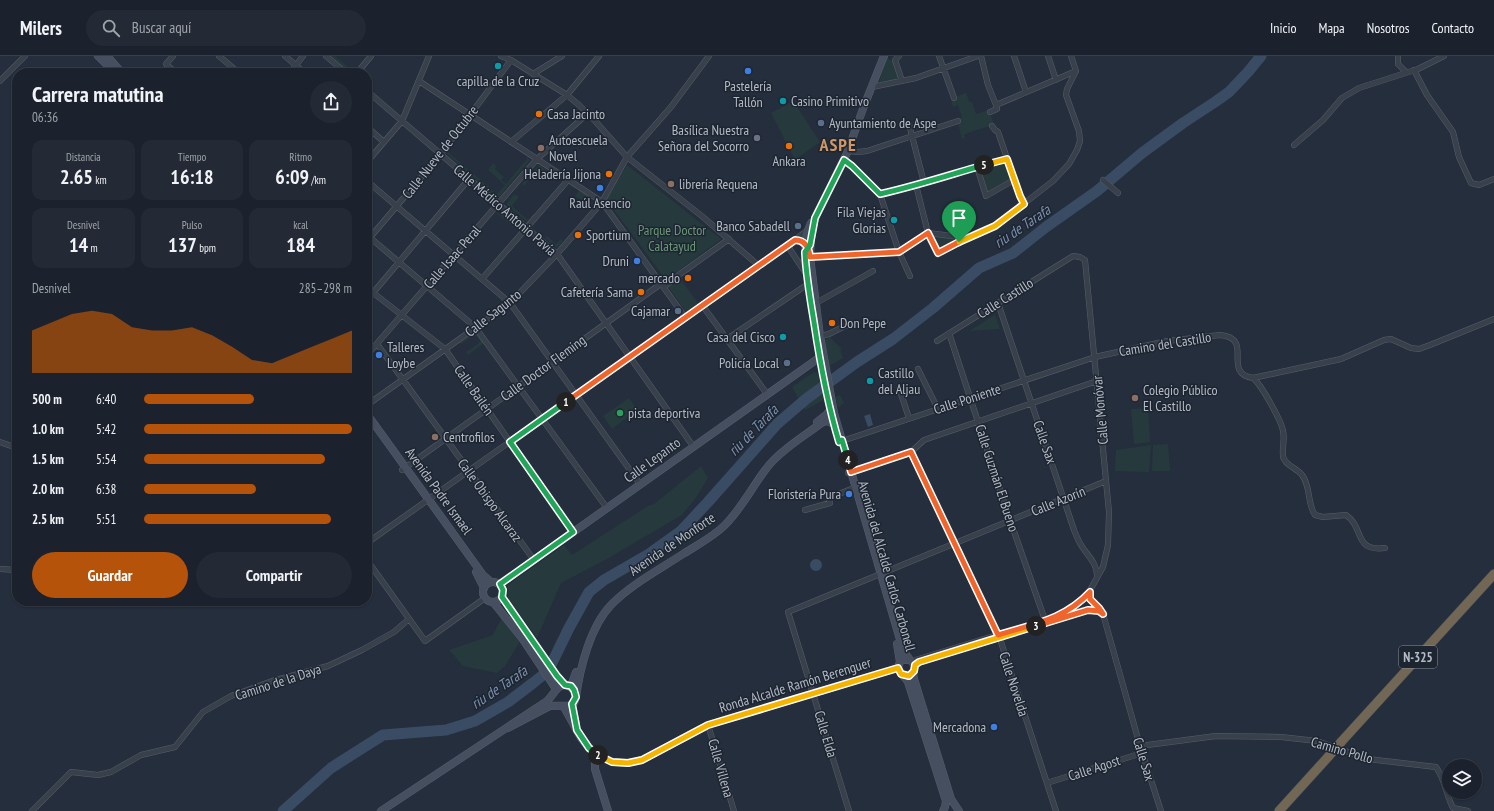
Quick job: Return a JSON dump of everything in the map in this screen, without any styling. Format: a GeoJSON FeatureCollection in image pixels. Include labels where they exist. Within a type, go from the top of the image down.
{"type":"FeatureCollection","features":[{"type":"Feature","properties":{"kind":"highway","name":"N-325"},"geometry":{"type":"LineString","coordinates":[[1279,811],[1494,574]]}},
{"type":"Feature","properties":{"kind":"street"},"geometry":{"type":"LineString","coordinates":[[13,68],[25,56]]}},
{"type":"Feature","properties":{"kind":"street"},"geometry":{"type":"LineString","coordinates":[[98,56],[110,68]]}},
{"type":"Feature","properties":{"kind":"street"},"geometry":{"type":"LineString","coordinates":[[107,56],[118,68]]}},
{"type":"Feature","properties":{"kind":"street"},"geometry":{"type":"LineString","coordinates":[[170,68],[166,64],[173,56]]}},
{"type":"Feature","properties":{"kind":"street"},"geometry":{"type":"LineString","coordinates":[[219,56],[233,68]]}},
{"type":"Feature","properties":{"kind":"street"},"geometry":{"type":"LineString","coordinates":[[285,56],[298,68]]}},
{"type":"Feature","properties":{"kind":"street"},"geometry":{"type":"LineString","coordinates":[[296,66],[303,56]]}},
{"type":"Feature","properties":{"kind":"street"},"geometry":{"type":"LineString","coordinates":[[326,56],[340,68]]}},
{"type":"Feature","properties":{"kind":"street"},"geometry":{"type":"LineString","coordinates":[[361,68],[371,56]]}},
{"type":"Feature","properties":{"kind":"street"},"geometry":{"type":"LineString","coordinates":[[372,156],[402,121],[429,56]]}},
{"type":"Feature","properties":{"kind":"street"},"geometry":{"type":"LineString","coordinates":[[501,56],[510,58],[567,95],[596,122],[627,157],[758,265]]}},
{"type":"Feature","properties":{"kind":"street"},"geometry":{"type":"LineString","coordinates":[[533,74],[562,56]]}},
{"type":"Feature","properties":{"kind":"street"},"geometry":{"type":"LineString","coordinates":[[511,142],[567,95],[599,56]]}},
{"type":"Feature","properties":{"kind":"street","name":"Calle Sagunto"},"geometry":{"type":"LineString","coordinates":[[372,401],[510,303],[557,254],[602,202],[627,157],[671,107],[709,56]]}},
{"type":"Feature","properties":{"kind":"street"},"geometry":{"type":"LineString","coordinates":[[372,540],[807,231],[848,151],[884,56]]}},
{"type":"Feature","properties":{"kind":"street"},"geometry":{"type":"LineString","coordinates":[[939,56],[954,98]]}},
{"type":"Feature","properties":{"kind":"street"},"geometry":{"type":"LineString","coordinates":[[872,87],[916,78],[978,56]]}},
{"type":"Feature","properties":{"kind":"street"},"geometry":{"type":"LineString","coordinates":[[981,56],[988,85],[997,109],[990,112]]}},
{"type":"Feature","properties":{"kind":"street"},"geometry":{"type":"LineString","coordinates":[[1014,56],[1026,92]]}},
{"type":"Feature","properties":{"kind":"street"},"geometry":{"type":"LineString","coordinates":[[1048,56],[1056,80]]}},
{"type":"Feature","properties":{"kind":"street"},"geometry":{"type":"LineString","coordinates":[[916,185],[928,233],[938,253],[995,226],[1052,181],[1069,164],[1078,150],[1080,141],[1079,131],[1066,95],[1067,89],[1076,71],[1071,56]]}},
{"type":"Feature","properties":{"kind":"street"},"geometry":{"type":"LineString","coordinates":[[1398,56],[1398,64],[1406,72]]}},
{"type":"Feature","properties":{"kind":"street"},"geometry":{"type":"LineString","coordinates":[[1294,145],[1323,120],[1342,98],[1359,88],[1414,70],[1444,56]]}},
{"type":"Feature","properties":{"kind":"street","name":"Calle Nueve de Octubre"},"geometry":{"type":"LineString","coordinates":[[372,233],[441,154],[510,58]]}},
{"type":"Feature","properties":{"kind":"street"},"geometry":{"type":"LineString","coordinates":[[897,58],[902,81]]}},
{"type":"Feature","properties":{"kind":"street"},"geometry":{"type":"LineString","coordinates":[[0,81],[12,69]]}},
{"type":"Feature","properties":{"kind":"street"},"geometry":{"type":"LineString","coordinates":[[1414,70],[1427,95],[1453,132],[1458,157],[1471,182],[1479,185],[1494,179]]}},
{"type":"Feature","properties":{"kind":"street"},"geometry":{"type":"LineString","coordinates":[[996,105],[1076,71]]}},
{"type":"Feature","properties":{"kind":"street"},"geometry":{"type":"LineString","coordinates":[[419,81],[602,202],[685,317]]}},
{"type":"Feature","properties":{"kind":"street","name":"Calle Médico Antonio Pavía"},"geometry":{"type":"LineString","coordinates":[[372,95],[557,254],[693,446]]}},
{"type":"Feature","properties":{"kind":"street","name":"Calle Isaac Peral"},"geometry":{"type":"LineString","coordinates":[[372,350],[537,159],[587,114]]}},
{"type":"Feature","properties":{"kind":"street"},"geometry":{"type":"LineString","coordinates":[[848,151],[867,151],[958,121]]}},
{"type":"Feature","properties":{"kind":"street"},"geometry":{"type":"LineString","coordinates":[[908,124],[924,184]]}},
{"type":"Feature","properties":{"kind":"street"},"geometry":{"type":"LineString","coordinates":[[992,126],[998,132],[1014,180],[1024,204]]}},
{"type":"Feature","properties":{"kind":"street"},"geometry":{"type":"LineString","coordinates":[[372,131],[384,142]]}},
{"type":"Feature","properties":{"kind":"street"},"geometry":{"type":"LineString","coordinates":[[880,194],[924,184],[944,176],[1007,159]]}},
{"type":"Feature","properties":{"kind":"street"},"geometry":{"type":"LineString","coordinates":[[844,160],[880,194],[899,252],[910,276]]}},
{"type":"Feature","properties":{"kind":"street"},"geometry":{"type":"LineString","coordinates":[[977,167],[986,196],[1014,180]]}},
{"type":"Feature","properties":{"kind":"street"},"geometry":{"type":"LineString","coordinates":[[373,292],[469,179]]}},
{"type":"Feature","properties":{"kind":"street"},"geometry":{"type":"LineString","coordinates":[[482,279],[568,180]]}},
{"type":"Feature","properties":{"kind":"street"},"geometry":{"type":"LineString","coordinates":[[1103,180],[1118,193]]}},
{"type":"Feature","properties":{"kind":"street"},"geometry":{"type":"LineString","coordinates":[[372,185],[510,303],[640,484]]}},
{"type":"Feature","properties":{"kind":"street"},"geometry":{"type":"LineString","coordinates":[[815,218],[808,250],[820,336],[821,356]]}},
{"type":"Feature","properties":{"kind":"street"},"geometry":{"type":"LineString","coordinates":[[807,231],[808,284],[831,410]]}},
{"type":"Feature","properties":{"kind":"street"},"geometry":{"type":"LineString","coordinates":[[791,252],[797,255],[808,250],[899,252],[928,233],[968,238]]}},
{"type":"Feature","properties":{"kind":"street","name":"Calle Doctor Fleming"},"geometry":{"type":"LineString","coordinates":[[404,469],[552,361],[729,240]]}},
{"type":"Feature","properties":{"kind":"street"},"geometry":{"type":"LineString","coordinates":[[792,241],[800,240],[808,250]]}},
{"type":"Feature","properties":{"kind":"street"},"geometry":{"type":"LineString","coordinates":[[372,241],[399,262],[475,327],[607,508]]}},
{"type":"Feature","properties":{"kind":"street"},"geometry":{"type":"LineString","coordinates":[[792,241],[789,246],[791,252],[807,275]]}},
{"type":"Feature","properties":{"kind":"street","name":"Calle Castillo"},"geometry":{"type":"LineString","coordinates":[[938,341],[1073,256]]}},
{"type":"Feature","properties":{"kind":"street","name":"Calle Monóvar"},"geometry":{"type":"LineString","coordinates":[[1073,256],[1082,258],[1087,263],[1109,512],[1108,545],[1100,572],[1090,592]]}},
{"type":"Feature","properties":{"kind":"street"},"geometry":{"type":"LineString","coordinates":[[816,304],[874,271]]}},
{"type":"Feature","properties":{"kind":"street"},"geometry":{"type":"LineString","coordinates":[[727,339],[808,284]]}},
{"type":"Feature","properties":{"kind":"street","name":"Calle Bailén"},"geometry":{"type":"LineString","coordinates":[[373,292],[445,349],[573,532]]}},
{"type":"Feature","properties":{"kind":"street","name":"Calle Sax"},"geometry":{"type":"LineString","coordinates":[[998,303],[1074,530],[1082,546],[1095,565],[1098,573],[1097,578]]}},
{"type":"Feature","properties":{"kind":"street"},"geometry":{"type":"LineString","coordinates":[[702,305],[767,394]]}},
{"type":"Feature","properties":{"kind":"street"},"geometry":{"type":"LineString","coordinates":[[1253,378],[1341,359],[1384,340],[1391,339],[1411,348],[1419,349],[1494,319]]}},
{"type":"Feature","properties":{"kind":"street"},"geometry":{"type":"LineString","coordinates":[[820,336],[829,334],[851,323]]}},
{"type":"Feature","properties":{"kind":"street","name":"Calle Guzmán El Bueno"},"geometry":{"type":"LineString","coordinates":[[950,333],[1010,520],[1046,622]]}},
{"type":"Feature","properties":{"kind":"street","name":"Camino del Castillo"},"geometry":{"type":"LineString","coordinates":[[1095,357],[1167,341],[1220,335],[1229,336],[1235,340],[1238,367],[1241,372],[1246,376],[1253,378],[1259,385],[1280,422],[1284,436],[1283,457],[1285,461],[1302,475],[1306,484],[1313,512],[1319,516],[1346,515],[1354,522],[1361,541],[1366,546],[1377,549],[1385,548]]}},
{"type":"Feature","properties":{"kind":"street","name":"Calle Obispo Alcaraz"},"geometry":{"type":"LineString","coordinates":[[377,344],[534,560]]}},
{"type":"Feature","properties":{"kind":"street","name":"Calle Lepanto"},"geometry":{"type":"LineString","coordinates":[[500,584],[821,356]]}},
{"type":"Feature","properties":{"kind":"street","name":"Calle Poniente"},"geometry":{"type":"LineString","coordinates":[[840,441],[1095,357]]}},
{"type":"Feature","properties":{"kind":"street"},"geometry":{"type":"LineString","coordinates":[[918,369],[938,409]]}},
{"type":"Feature","properties":{"kind":"street"},"geometry":{"type":"LineString","coordinates":[[850,472],[911,452],[924,440],[1097,381]]}},
{"type":"Feature","properties":{"kind":"street"},"geometry":{"type":"LineString","coordinates":[[899,388],[909,418]]}},
{"type":"Feature","properties":{"kind":"street","name":"Avenida del Alcalde Carlos Carbonell"},"geometry":{"type":"LineString","coordinates":[[831,410],[833,424],[840,441]]}},
{"type":"Feature","properties":{"kind":"street","name":"Avenida del Alcalde Carlos Carbonell"},"geometry":{"type":"LineString","coordinates":[[831,410],[850,472],[900,651],[899,665]]}},
{"type":"Feature","properties":{"kind":"street","name":"Avenida de Monforte"},"geometry":{"type":"LineString","coordinates":[[567,685],[575,677],[584,647],[593,626],[608,602],[617,594],[710,533],[722,523],[769,461],[831,410]]}},
{"type":"Feature","properties":{"kind":"street","name":"Avenida Padre Ismael"},"geometry":{"type":"LineString","coordinates":[[372,421],[480,578],[484,588]]}},
{"type":"Feature","properties":{"kind":"street","name":"Avenida de Monforte"},"geometry":{"type":"LineString","coordinates":[[574,700],[579,674],[588,646],[602,616],[610,605],[635,586],[712,535],[733,516],[765,470],[778,456],[825,421],[829,421],[833,424]]}},
{"type":"Feature","properties":{"kind":"street","name":"Avenida Padre Ismael"},"geometry":{"type":"LineString","coordinates":[[372,427],[404,469]]}},
{"type":"Feature","properties":{"kind":"street"},"geometry":{"type":"LineString","coordinates":[[0,442],[12,446]]}},
{"type":"Feature","properties":{"kind":"street","name":"Calle Novelda"},"geometry":{"type":"LineString","coordinates":[[911,452],[999,636],[1056,811]]}},
{"type":"Feature","properties":{"kind":"street","name":"Calle Azorín"},"geometry":{"type":"LineString","coordinates":[[788,612],[1106,481]]}},
{"type":"Feature","properties":{"kind":"street"},"geometry":{"type":"LineString","coordinates":[[804,510],[830,503],[828,498],[854,487]]}},
{"type":"Feature","properties":{"kind":"street","name":"Avenida Padre Ismael"},"geometry":{"type":"LineString","coordinates":[[427,501],[483,575],[491,582]]}},
{"type":"Feature","properties":{"kind":"street"},"geometry":{"type":"LineString","coordinates":[[372,567],[425,641],[485,598]]}},
{"type":"Feature","properties":{"kind":"street"},"geometry":{"type":"LineString","coordinates":[[0,569],[12,570]]}},
{"type":"Feature","properties":{"kind":"street","name":"Avenida del Alcalde Carlos Carbonell"},"geometry":{"type":"LineString","coordinates":[[879,574],[903,650],[912,662]]}},
{"type":"Feature","properties":{"kind":"street"},"geometry":{"type":"LineString","coordinates":[[561,706],[555,701],[555,692],[522,638],[493,602],[485,598],[483,594],[484,588],[487,584],[491,582],[500,584],[503,590],[502,597],[557,676],[574,690],[577,730]]}},
{"type":"Feature","properties":{"kind":"street"},"geometry":{"type":"LineString","coordinates":[[1046,622],[1068,611],[1090,592]]}},
{"type":"Feature","properties":{"kind":"street"},"geometry":{"type":"LineString","coordinates":[[1090,592],[1090,599],[1103,614]]}},
{"type":"Feature","properties":{"kind":"street"},"geometry":{"type":"LineString","coordinates":[[493,602],[502,597]]}},
{"type":"Feature","properties":{"kind":"street"},"geometry":{"type":"LineString","coordinates":[[944,809],[946,801],[908,682],[900,673],[899,665],[905,659],[912,662],[924,660],[1088,610],[1099,611],[1103,614]]}},
{"type":"Feature","properties":{"kind":"street","name":"Calle Elda"},"geometry":{"type":"LineString","coordinates":[[788,612],[849,811]]}},
{"type":"Feature","properties":{"kind":"street","name":"Calle Sax"},"geometry":{"type":"LineString","coordinates":[[1103,614],[1142,753],[1161,811]]}},
{"type":"Feature","properties":{"kind":"street","name":"Camino de la Daya"},"geometry":{"type":"LineString","coordinates":[[32,811],[71,772],[98,775],[111,772],[142,755],[176,747],[203,712],[231,696],[272,681],[328,666],[362,650],[394,632],[409,618]]}},
{"type":"Feature","properties":{"kind":"street"},"geometry":{"type":"LineString","coordinates":[[912,662],[914,679],[951,799],[957,808]]}},
{"type":"Feature","properties":{"kind":"street","name":"Ronda Alcalde Ramón Berenguer"},"geometry":{"type":"LineString","coordinates":[[561,706],[589,748],[598,755],[612,762],[628,763],[642,760],[708,725],[814,693],[899,665]]}},
{"type":"Feature","properties":{"kind":"street"},"geometry":{"type":"LineString","coordinates":[[903,675],[909,676],[914,673]]}},
{"type":"Feature","properties":{"kind":"street"},"geometry":{"type":"LineString","coordinates":[[381,811],[508,728],[555,692],[567,685]]}},
{"type":"Feature","properties":{"kind":"street"},"geometry":{"type":"LineString","coordinates":[[508,728],[550,706],[561,706],[574,700]]}},
{"type":"Feature","properties":{"kind":"street","name":"Calle Villena"},"geometry":{"type":"LineString","coordinates":[[708,725],[734,811]]}},
{"type":"Feature","properties":{"kind":"street","name":"Camino Pollo"},"geometry":{"type":"LineString","coordinates":[[1140,746],[1216,736],[1281,737],[1316,741],[1368,759],[1436,767],[1441,774],[1447,797],[1453,808],[1468,811]]}},
{"type":"Feature","properties":{"kind":"street","name":"Calle Agost"},"geometry":{"type":"LineString","coordinates":[[1046,783],[1142,753]]}},
{"type":"Feature","properties":{"kind":"street"},"geometry":{"type":"LineString","coordinates":[[598,755],[595,769],[608,811]]}},
{"type":"Feature","properties":{"kind":"street"},"geometry":{"type":"LineString","coordinates":[[944,809],[950,805],[957,808]]}},
{"type":"Feature","properties":{"kind":"green space"},"geometry":{"type":"Polygon","coordinates":[[[331,56],[335,56],[349,68],[345,68],[331,56]]]}},
{"type":"Feature","properties":{"kind":"green space"},"geometry":{"type":"Polygon","coordinates":[[[887,58],[893,61],[899,79],[879,82],[887,58]]]}},
{"type":"Feature","properties":{"kind":"green space"},"geometry":{"type":"Polygon","coordinates":[[[966,92],[969,102],[972,102],[976,114],[989,110],[994,125],[973,131],[964,135],[965,138],[962,139],[957,120],[962,117],[958,105],[953,107],[951,100],[966,92]]]}},
{"type":"Feature","properties":{"kind":"green space"},"geometry":{"type":"Polygon","coordinates":[[[793,101],[820,142],[795,160],[771,113],[793,101]]]}},
{"type":"Feature","properties":{"kind":"green space"},"geometry":{"type":"Polygon","coordinates":[[[448,152],[497,194],[505,185],[488,170],[493,163],[496,166],[495,169],[504,177],[501,180],[506,184],[527,159],[527,157],[530,160],[499,197],[497,197],[447,154],[448,152]]]}},
{"type":"Feature","properties":{"kind":"green space"},"geometry":{"type":"Polygon","coordinates":[[[1007,160],[1013,178],[986,194],[979,166],[1007,160]]]}},
{"type":"Feature","properties":{"kind":"green space"},"geometry":{"type":"Polygon","coordinates":[[[539,165],[551,173],[548,176],[543,171],[534,179],[531,177],[524,186],[522,184],[539,165]]]}},
{"type":"Feature","properties":{"kind":"green space","name":"Parque Doctor Calatayud"},"geometry":{"type":"Polygon","coordinates":[[[627,165],[721,239],[666,280],[606,199],[627,165]]]}},
{"type":"Feature","properties":{"kind":"green space"},"geometry":{"type":"Polygon","coordinates":[[[579,191],[590,197],[583,205],[583,201],[575,196],[579,191]]]}},
{"type":"Feature","properties":{"kind":"green space"},"geometry":{"type":"Polygon","coordinates":[[[514,194],[519,197],[512,206],[528,220],[533,214],[534,215],[528,223],[507,205],[514,194]]]}},
{"type":"Feature","properties":{"kind":"green space"},"geometry":{"type":"Polygon","coordinates":[[[501,212],[517,226],[515,228],[497,213],[501,212]]]}},
{"type":"Feature","properties":{"kind":"green space"},"geometry":{"type":"Polygon","coordinates":[[[547,236],[556,244],[561,239],[563,241],[557,248],[545,238],[547,236]]]}},
{"type":"Feature","properties":{"kind":"green space"},"geometry":{"type":"Polygon","coordinates":[[[933,236],[954,239],[954,241],[938,249],[933,236]]]}},
{"type":"Feature","properties":{"kind":"green space"},"geometry":{"type":"Polygon","coordinates":[[[678,276],[698,303],[686,312],[667,285],[678,276]]]}},
{"type":"Feature","properties":{"kind":"green space"},"geometry":{"type":"Polygon","coordinates":[[[995,315],[1000,329],[969,331],[995,315]]]}},
{"type":"Feature","properties":{"kind":"green space"},"geometry":{"type":"Polygon","coordinates":[[[476,333],[484,343],[468,355],[466,352],[480,341],[477,336],[473,336],[461,344],[460,343],[476,333]]]}},
{"type":"Feature","properties":{"kind":"green space"},"geometry":{"type":"Polygon","coordinates":[[[830,337],[842,349],[840,350],[843,358],[827,367],[823,341],[830,337]]]}},
{"type":"Feature","properties":{"kind":"green space"},"geometry":{"type":"Polygon","coordinates":[[[814,372],[821,375],[824,400],[805,410],[792,387],[814,372]]]}},
{"type":"Feature","properties":{"kind":"green space"},"geometry":{"type":"Polygon","coordinates":[[[840,395],[844,403],[838,408],[836,397],[840,395]]]}},
{"type":"Feature","properties":{"kind":"green space","name":"pista deportiva"},"geometry":{"type":"Polygon","coordinates":[[[629,398],[637,410],[612,429],[603,416],[629,398]]]}},
{"type":"Feature","properties":{"kind":"green space"},"geometry":{"type":"Polygon","coordinates":[[[1148,408],[1150,442],[1134,444],[1131,409],[1148,408]]]}},
{"type":"Feature","properties":{"kind":"green space"},"geometry":{"type":"Polygon","coordinates":[[[1168,444],[1170,471],[1152,471],[1153,445],[1168,444]]]}},
{"type":"Feature","properties":{"kind":"green space"},"geometry":{"type":"Polygon","coordinates":[[[1151,445],[1149,472],[1115,471],[1116,450],[1151,445]]]}},
{"type":"Feature","properties":{"kind":"green space"},"geometry":{"type":"Polygon","coordinates":[[[701,466],[708,478],[695,499],[682,515],[605,560],[561,583],[537,638],[508,598],[508,585],[564,545],[572,555],[648,506],[654,504],[701,466]]]}},
{"type":"Feature","properties":{"kind":"green space"},"geometry":{"type":"Polygon","coordinates":[[[504,613],[522,638],[505,666],[497,673],[463,666],[449,650],[493,635],[504,613]]]}},
{"type":"Feature","properties":{"kind":"water"},"geometry":{"type":"Polygon","coordinates":[[[870,414],[873,425],[868,427],[864,416],[870,414]]]}},
{"type":"Feature","properties":{"kind":"water"},"geometry":{"type":"Polygon","coordinates":[[[818,559],[821,560],[821,570],[814,571],[811,570],[810,563],[811,560],[818,559]]]}},
{"type":"Feature","properties":{"kind":"waterway","name":"riu de Tarafa"},"geometry":{"type":"LineString","coordinates":[[283,811],[331,768],[383,735],[446,730],[475,721],[508,702],[533,683],[548,671],[589,592],[604,580],[649,554],[681,531],[777,424],[806,399],[857,362],[893,339],[933,308],[979,268],[1013,253],[1046,227],[1097,191],[1142,153],[1229,92],[1261,56]]}},
{"type":"Feature","properties":{"kind":"place","name":"capilla de la Cruz"},"geometry":{"type":"Point","coordinates":[498,66]}},
{"type":"Feature","properties":{"kind":"place","name":"Pastelería Tallón"},"geometry":{"type":"Point","coordinates":[748,71]}},
{"type":"Feature","properties":{"kind":"place","name":"Casino Primitivo"},"geometry":{"type":"Point","coordinates":[783,101]}},
{"type":"Feature","properties":{"kind":"place","name":"Casa Jacinto"},"geometry":{"type":"Point","coordinates":[539,114]}},
{"type":"Feature","properties":{"kind":"place","name":"Ayuntamiento de Aspe"},"geometry":{"type":"Point","coordinates":[821,123]}},
{"type":"Feature","properties":{"kind":"place","name":"Basílica Nuestra Señora del Socorro"},"geometry":{"type":"Point","coordinates":[757,138]}},
{"type":"Feature","properties":{"kind":"place","name":"Ankara"},"geometry":{"type":"Point","coordinates":[789,146]}},
{"type":"Feature","properties":{"kind":"place","name":"Autoescuela Novel"},"geometry":{"type":"Point","coordinates":[541,148]}},
{"type":"Feature","properties":{"kind":"place","name":"Heladería Jijona"},"geometry":{"type":"Point","coordinates":[609,174]}},
{"type":"Feature","properties":{"kind":"place","name":"librería Requena"},"geometry":{"type":"Point","coordinates":[671,184]}},
{"type":"Feature","properties":{"kind":"place","name":"Raúl Asencio"},"geometry":{"type":"Point","coordinates":[600,188]}},
{"type":"Feature","properties":{"kind":"place","name":"Fila Viejas Glorias"},"geometry":{"type":"Point","coordinates":[894,220]}},
{"type":"Feature","properties":{"kind":"place","name":"Banco Sabadell"},"geometry":{"type":"Point","coordinates":[798,226]}},
{"type":"Feature","properties":{"kind":"place","name":"Sportium"},"geometry":{"type":"Point","coordinates":[578,235]}},
{"type":"Feature","properties":{"kind":"place","name":"Druni"},"geometry":{"type":"Point","coordinates":[637,261]}},
{"type":"Feature","properties":{"kind":"place","name":"mercado"},"geometry":{"type":"Point","coordinates":[688,278]}},
{"type":"Feature","properties":{"kind":"place","name":"Cafetería Sama"},"geometry":{"type":"Point","coordinates":[641,292]}},
{"type":"Feature","properties":{"kind":"place","name":"Cajamar"},"geometry":{"type":"Point","coordinates":[678,311]}},
{"type":"Feature","properties":{"kind":"place","name":"Don Pepe"},"geometry":{"type":"Point","coordinates":[832,323]}},
{"type":"Feature","properties":{"kind":"place","name":"Casa del Cisco"},"geometry":{"type":"Point","coordinates":[783,337]}},
{"type":"Feature","properties":{"kind":"place","name":"Talleres Loybe"},"geometry":{"type":"Point","coordinates":[379,355]}},
{"type":"Feature","properties":{"kind":"place","name":"Policía Local"},"geometry":{"type":"Point","coordinates":[787,363]}},
{"type":"Feature","properties":{"kind":"place","name":"Castillo del Aljau"},"geometry":{"type":"Point","coordinates":[870,381]}},
{"type":"Feature","properties":{"kind":"place","name":"Colegio Público El Castillo"},"geometry":{"type":"Point","coordinates":[1135,398]}},
{"type":"Feature","properties":{"kind":"place","name":"pista deportiva"},"geometry":{"type":"Point","coordinates":[620,413]}},
{"type":"Feature","properties":{"kind":"place","name":"Centrofilos"},"geometry":{"type":"Point","coordinates":[435,437]}},
{"type":"Feature","properties":{"kind":"place","name":"Floristería Pura"},"geometry":{"type":"Point","coordinates":[849,494]}},
{"type":"Feature","properties":{"kind":"place","name":"Mercadona"},"geometry":{"type":"Point","coordinates":[994,727]}},
{"type":"Feature","properties":{"kind":"district","name":"ASPE"},"geometry":{"type":"Point","coordinates":[838,144]}},
{"type":"Feature","properties":{"kind":"route"},"geometry":{"type":"LineString","coordinates":[[959,242],[938,253],[928,233],[899,252],[810,257],[808,249],[802,241],[792,241],[510,442],[573,532],[500,584],[503,590],[502,597],[557,676],[565,685],[571,686],[574,690],[576,697],[572,704],[577,730],[589,748],[598,755],[612,762],[628,763],[642,760],[708,725],[898,668],[901,674],[904,676],[909,676],[914,671],[915,665],[919,662],[1082,611],[1094,609],[1103,614],[1090,599],[1090,592],[1082,600],[1062,614],[998,635],[911,452],[851,472],[842,440],[839,442],[829,407],[820,357],[807,275],[805,252],[808,249],[810,245],[815,218],[844,160],[880,194],[924,184],[944,176],[1007,159],[1024,204],[995,226],[959,242]]}}]}
